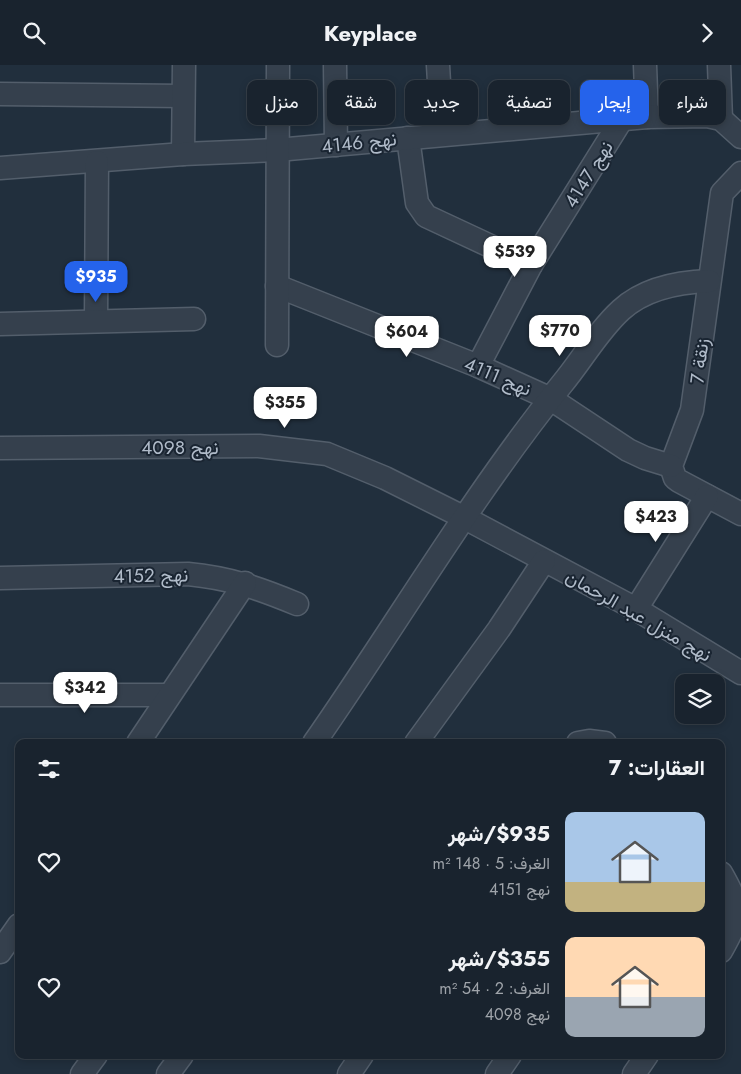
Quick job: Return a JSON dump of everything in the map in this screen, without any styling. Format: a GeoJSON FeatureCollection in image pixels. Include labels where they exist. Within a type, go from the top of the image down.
{"type":"FeatureCollection","features":[{"type":"Feature","properties":{"kind":"street"},"geometry":{"type":"LineString","coordinates":[[183,154],[182,96],[184,65]]}},
{"type":"Feature","properties":{"kind":"street"},"geometry":{"type":"LineString","coordinates":[[278,65],[276,150],[278,345]]}},
{"type":"Feature","properties":{"kind":"street"},"geometry":{"type":"LineString","coordinates":[[335,65],[336,145]]}},
{"type":"Feature","properties":{"kind":"street"},"geometry":{"type":"LineString","coordinates":[[438,65],[442,134]]}},
{"type":"Feature","properties":{"kind":"street"},"geometry":{"type":"LineString","coordinates":[[645,65],[646,80]]}},
{"type":"Feature","properties":{"kind":"street"},"geometry":{"type":"LineString","coordinates":[[719,65],[720,80]]}},
{"type":"Feature","properties":{"kind":"street"},"geometry":{"type":"LineString","coordinates":[[0,94],[182,96]]}},
{"type":"Feature","properties":{"kind":"street","name":"نهج 4146"},"geometry":{"type":"LineString","coordinates":[[0,169],[183,154],[276,150],[580,122]]}},
{"type":"Feature","properties":{"kind":"street"},"geometry":{"type":"LineString","coordinates":[[726,124],[741,137]]}},
{"type":"Feature","properties":{"kind":"street","name":"نهج 4147"},"geometry":{"type":"LineString","coordinates":[[478,367],[531,265],[618,125]]}},
{"type":"Feature","properties":{"kind":"street"},"geometry":{"type":"LineString","coordinates":[[408,138],[417,203],[422,212],[441,225],[531,265]]}},
{"type":"Feature","properties":{"kind":"street"},"geometry":{"type":"LineString","coordinates":[[96,321],[97,162]]}},
{"type":"Feature","properties":{"kind":"street","name":"زنقة 7"},"geometry":{"type":"LineString","coordinates":[[671,466],[692,411],[722,193],[741,173]]}},
{"type":"Feature","properties":{"kind":"street"},"geometry":{"type":"LineString","coordinates":[[317,739],[465,518],[551,399],[622,309],[656,289],[685,282],[709,281]]}},
{"type":"Feature","properties":{"kind":"street","name":"نهج 4111"},"geometry":{"type":"LineString","coordinates":[[277,286],[478,367],[551,399],[628,450],[671,466]]}},
{"type":"Feature","properties":{"kind":"street"},"geometry":{"type":"LineString","coordinates":[[0,324],[194,319]]}},
{"type":"Feature","properties":{"kind":"street","name":"نهج 4098"},"geometry":{"type":"LineString","coordinates":[[0,447],[259,446],[327,454],[351,463],[465,518],[541,559]]}},
{"type":"Feature","properties":{"kind":"street"},"geometry":{"type":"LineString","coordinates":[[671,466],[675,478],[741,514]]}},
{"type":"Feature","properties":{"kind":"street"},"geometry":{"type":"LineString","coordinates":[[636,609],[707,496]]}},
{"type":"Feature","properties":{"kind":"street"},"geometry":{"type":"LineString","coordinates":[[419,739],[499,629],[541,559]]}},
{"type":"Feature","properties":{"kind":"street","name":"نهج منزل عبد الرحمان"},"geometry":{"type":"LineString","coordinates":[[541,559],[636,609],[741,673]]}},
{"type":"Feature","properties":{"kind":"street","name":"نهج 4152"},"geometry":{"type":"LineString","coordinates":[[0,578],[188,574],[218,577],[245,583],[297,605]]}},
{"type":"Feature","properties":{"kind":"street"},"geometry":{"type":"LineString","coordinates":[[141,739],[245,583]]}},
{"type":"Feature","properties":{"kind":"street"},"geometry":{"type":"LineString","coordinates":[[0,695],[169,695]]}},
{"type":"Feature","properties":{"kind":"street"},"geometry":{"type":"LineString","coordinates":[[725,879],[738,898],[739,918],[739,929],[725,946]]}},
{"type":"Feature","properties":{"kind":"street"},"geometry":{"type":"LineString","coordinates":[[0,952],[15,931]]}},
{"type":"Feature","properties":{"kind":"street"},"geometry":{"type":"LineString","coordinates":[[82,1074],[93,1059]]}},
{"type":"Feature","properties":{"kind":"street"},"geometry":{"type":"LineString","coordinates":[[168,1074],[179,1059]]}},
{"type":"Feature","properties":{"kind":"street"},"geometry":{"type":"LineString","coordinates":[[349,1074],[359,1059]]}},
{"type":"Feature","properties":{"kind":"street"},"geometry":{"type":"LineString","coordinates":[[497,1074],[507,1059]]}},
{"type":"Feature","properties":{"kind":"street"},"geometry":{"type":"LineString","coordinates":[[634,1074],[644,1059]]}}]}
